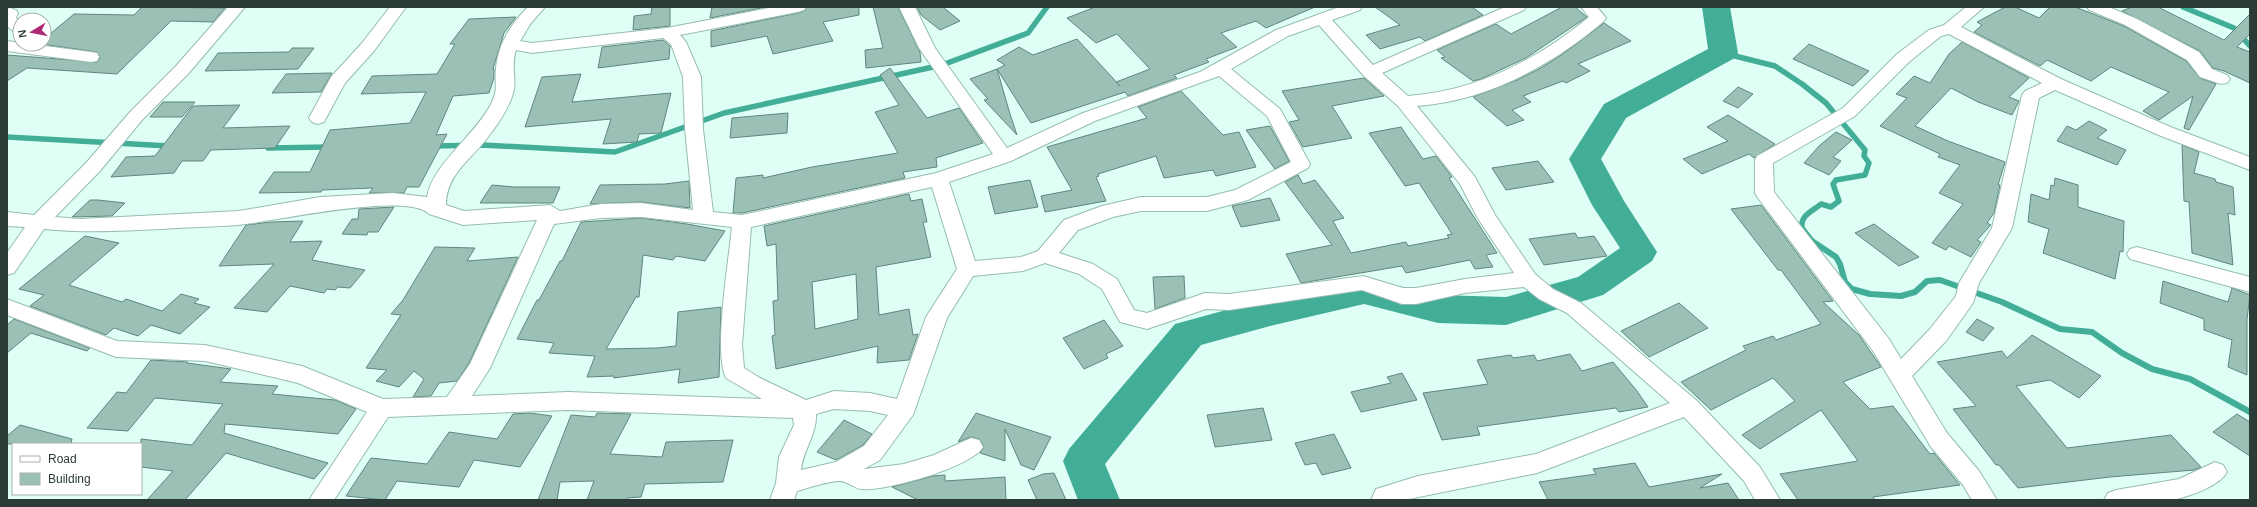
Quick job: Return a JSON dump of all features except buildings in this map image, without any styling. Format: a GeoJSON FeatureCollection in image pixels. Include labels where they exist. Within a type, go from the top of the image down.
{"type":"FeatureCollection","features":[{"type":"Feature","properties":{"kind":"street"},"geometry":{"type":"LineString","coordinates":[[7,268],[39,222],[93,167],[136,116],[182,70],[237,7]]}},
{"type":"Feature","properties":{"kind":"street"},"geometry":{"type":"LineString","coordinates":[[318,118],[337,81],[368,47],[398,7]]}},
{"type":"Feature","properties":{"kind":"street"},"geometry":{"type":"LineString","coordinates":[[436,209],[434,196],[449,168],[488,125],[505,91],[504,69],[510,44],[528,14],[537,7]]}},
{"type":"Feature","properties":{"kind":"street"},"geometry":{"type":"LineString","coordinates":[[720,7],[723,24]]}},
{"type":"Feature","properties":{"kind":"street"},"geometry":{"type":"LineString","coordinates":[[510,44],[532,48],[667,33],[723,24],[798,7]]}},
{"type":"Feature","properties":{"kind":"street"},"geometry":{"type":"LineString","coordinates":[[907,7],[927,48],[1004,157]]}},
{"type":"Feature","properties":{"kind":"street"},"geometry":{"type":"LineString","coordinates":[[550,212],[555,218],[600,211],[641,210],[742,222],[939,179],[1004,157],[1089,117],[1206,76],[1282,33],[1354,7]]}},
{"type":"Feature","properties":{"kind":"street"},"geometry":{"type":"LineString","coordinates":[[1370,72],[1518,7]]}},
{"type":"Feature","properties":{"kind":"street"},"geometry":{"type":"LineString","coordinates":[[1404,102],[1420,102],[1474,90],[1543,60],[1598,18],[1589,7]]}},
{"type":"Feature","properties":{"kind":"street"},"geometry":{"type":"LineString","coordinates":[[1976,7],[1950,28],[1936,32],[1903,58],[1840,117],[1764,160],[1765,193],[1881,345],[1939,440],[1971,478],[1985,500]]}},
{"type":"Feature","properties":{"kind":"street"},"geometry":{"type":"LineString","coordinates":[[2095,7],[2131,22],[2193,56],[2206,73],[2221,79]]}},
{"type":"Feature","properties":{"kind":"street"},"geometry":{"type":"LineString","coordinates":[[11,12],[8,19],[12,22]]}},
{"type":"Feature","properties":{"kind":"street"},"geometry":{"type":"LineString","coordinates":[[1322,19],[1370,72],[1404,102],[1468,180],[1488,217],[1528,279],[1546,294],[1574,308],[1688,406],[1752,474],[1768,500]]}},
{"type":"Feature","properties":{"kind":"street"},"geometry":{"type":"LineString","coordinates":[[1950,28],[2055,83],[2166,132],[2250,164]]}},
{"type":"Feature","properties":{"kind":"street"},"geometry":{"type":"LineString","coordinates":[[667,33],[678,42],[692,77],[694,129],[704,218]]}},
{"type":"Feature","properties":{"kind":"street"},"geometry":{"type":"LineString","coordinates":[[52,49],[91,57]]}},
{"type":"Feature","properties":{"kind":"street"},"geometry":{"type":"LineString","coordinates":[[967,269],[1023,264],[1045,256],[1071,224],[1109,211],[1141,204],[1207,204],[1241,195],[1301,164],[1274,114],[1220,68]]}},
{"type":"Feature","properties":{"kind":"street"},"geometry":{"type":"LineString","coordinates":[[1899,375],[1938,335],[1968,291],[2002,228],[2024,134],[2030,95],[2055,83]]}},
{"type":"Feature","properties":{"kind":"street"},"geometry":{"type":"LineString","coordinates":[[785,491],[842,470],[872,453],[905,408],[937,317],[967,269],[939,179]]}},
{"type":"Feature","properties":{"kind":"street"},"geometry":{"type":"LineString","coordinates":[[7,219],[80,226],[239,218],[320,204],[393,199],[431,204],[436,209],[463,218],[550,212]]}},
{"type":"Feature","properties":{"kind":"street"},"geometry":{"type":"LineString","coordinates":[[454,405],[482,361],[550,212]]}},
{"type":"Feature","properties":{"kind":"street"},"geometry":{"type":"LineString","coordinates":[[742,222],[731,345],[734,372],[752,384],[804,409]]}},
{"type":"Feature","properties":{"kind":"street"},"geometry":{"type":"LineString","coordinates":[[2136,254],[2222,276],[2250,285]]}},
{"type":"Feature","properties":{"kind":"street"},"geometry":{"type":"LineString","coordinates":[[1045,256],[1086,269],[1110,284],[1127,316],[1147,321],[1205,302],[1229,302],[1363,283],[1402,296],[1416,296],[1465,286],[1528,279]]}},
{"type":"Feature","properties":{"kind":"street"},"geometry":{"type":"LineString","coordinates":[[7,307],[116,349],[205,353],[302,375],[382,408],[568,401],[804,409],[834,400],[870,402],[905,408]]}},
{"type":"Feature","properties":{"kind":"street"},"geometry":{"type":"LineString","coordinates":[[1383,500],[1384,496],[1418,486],[1537,463],[1688,406]]}},
{"type":"Feature","properties":{"kind":"street"},"geometry":{"type":"LineString","coordinates":[[321,500],[382,408]]}},
{"type":"Feature","properties":{"kind":"street"},"geometry":{"type":"LineString","coordinates":[[785,491],[791,457],[805,425],[804,409]]}},
{"type":"Feature","properties":{"kind":"street"},"geometry":{"type":"LineString","coordinates":[[842,470],[862,479],[904,474],[941,462],[971,447]]}},
{"type":"Feature","properties":{"kind":"street"},"geometry":{"type":"LineString","coordinates":[[2116,500],[2183,488],[2215,472]]}},
{"type":"Feature","properties":{"kind":"waterway"},"geometry":{"type":"LineString","coordinates":[[434,146],[482,145],[615,152],[724,113],[942,65],[1028,33],[1047,7]]}},
{"type":"Feature","properties":{"kind":"waterway"},"geometry":{"type":"LineString","coordinates":[[1099,500],[1083,461],[1188,334],[1270,312],[1364,291],[1438,309],[1506,311],[1590,286],[1640,252],[1609,205],[1585,159],[1615,111],[1723,53],[1716,7]]}},
{"type":"Feature","properties":{"kind":"waterway"},"geometry":{"type":"LineString","coordinates":[[2183,7],[2234,28],[2250,46]]}},
{"type":"Feature","properties":{"kind":"waterway"},"geometry":{"type":"LineString","coordinates":[[1723,53],[1775,66],[1802,84],[1826,103],[1865,150],[1864,156],[1869,163],[1865,175],[1836,180],[1833,184],[1839,201],[1831,207],[1821,204],[1811,211],[1803,220],[1802,228]]}},
{"type":"Feature","properties":{"kind":"waterway"},"geometry":{"type":"LineString","coordinates":[[7,137],[169,146]]}},
{"type":"Feature","properties":{"kind":"waterway"},"geometry":{"type":"LineString","coordinates":[[268,148],[329,147]]}},
{"type":"Feature","properties":{"kind":"waterway"},"geometry":{"type":"LineString","coordinates":[[1801,227],[1812,241],[1836,257],[1840,264],[1845,282],[1852,289],[1870,294],[1901,296],[1915,292],[1927,281],[1940,280],[2002,302],[2060,329],[2092,332],[2122,353],[2152,369],[2190,379],[2250,412]]}}]}
